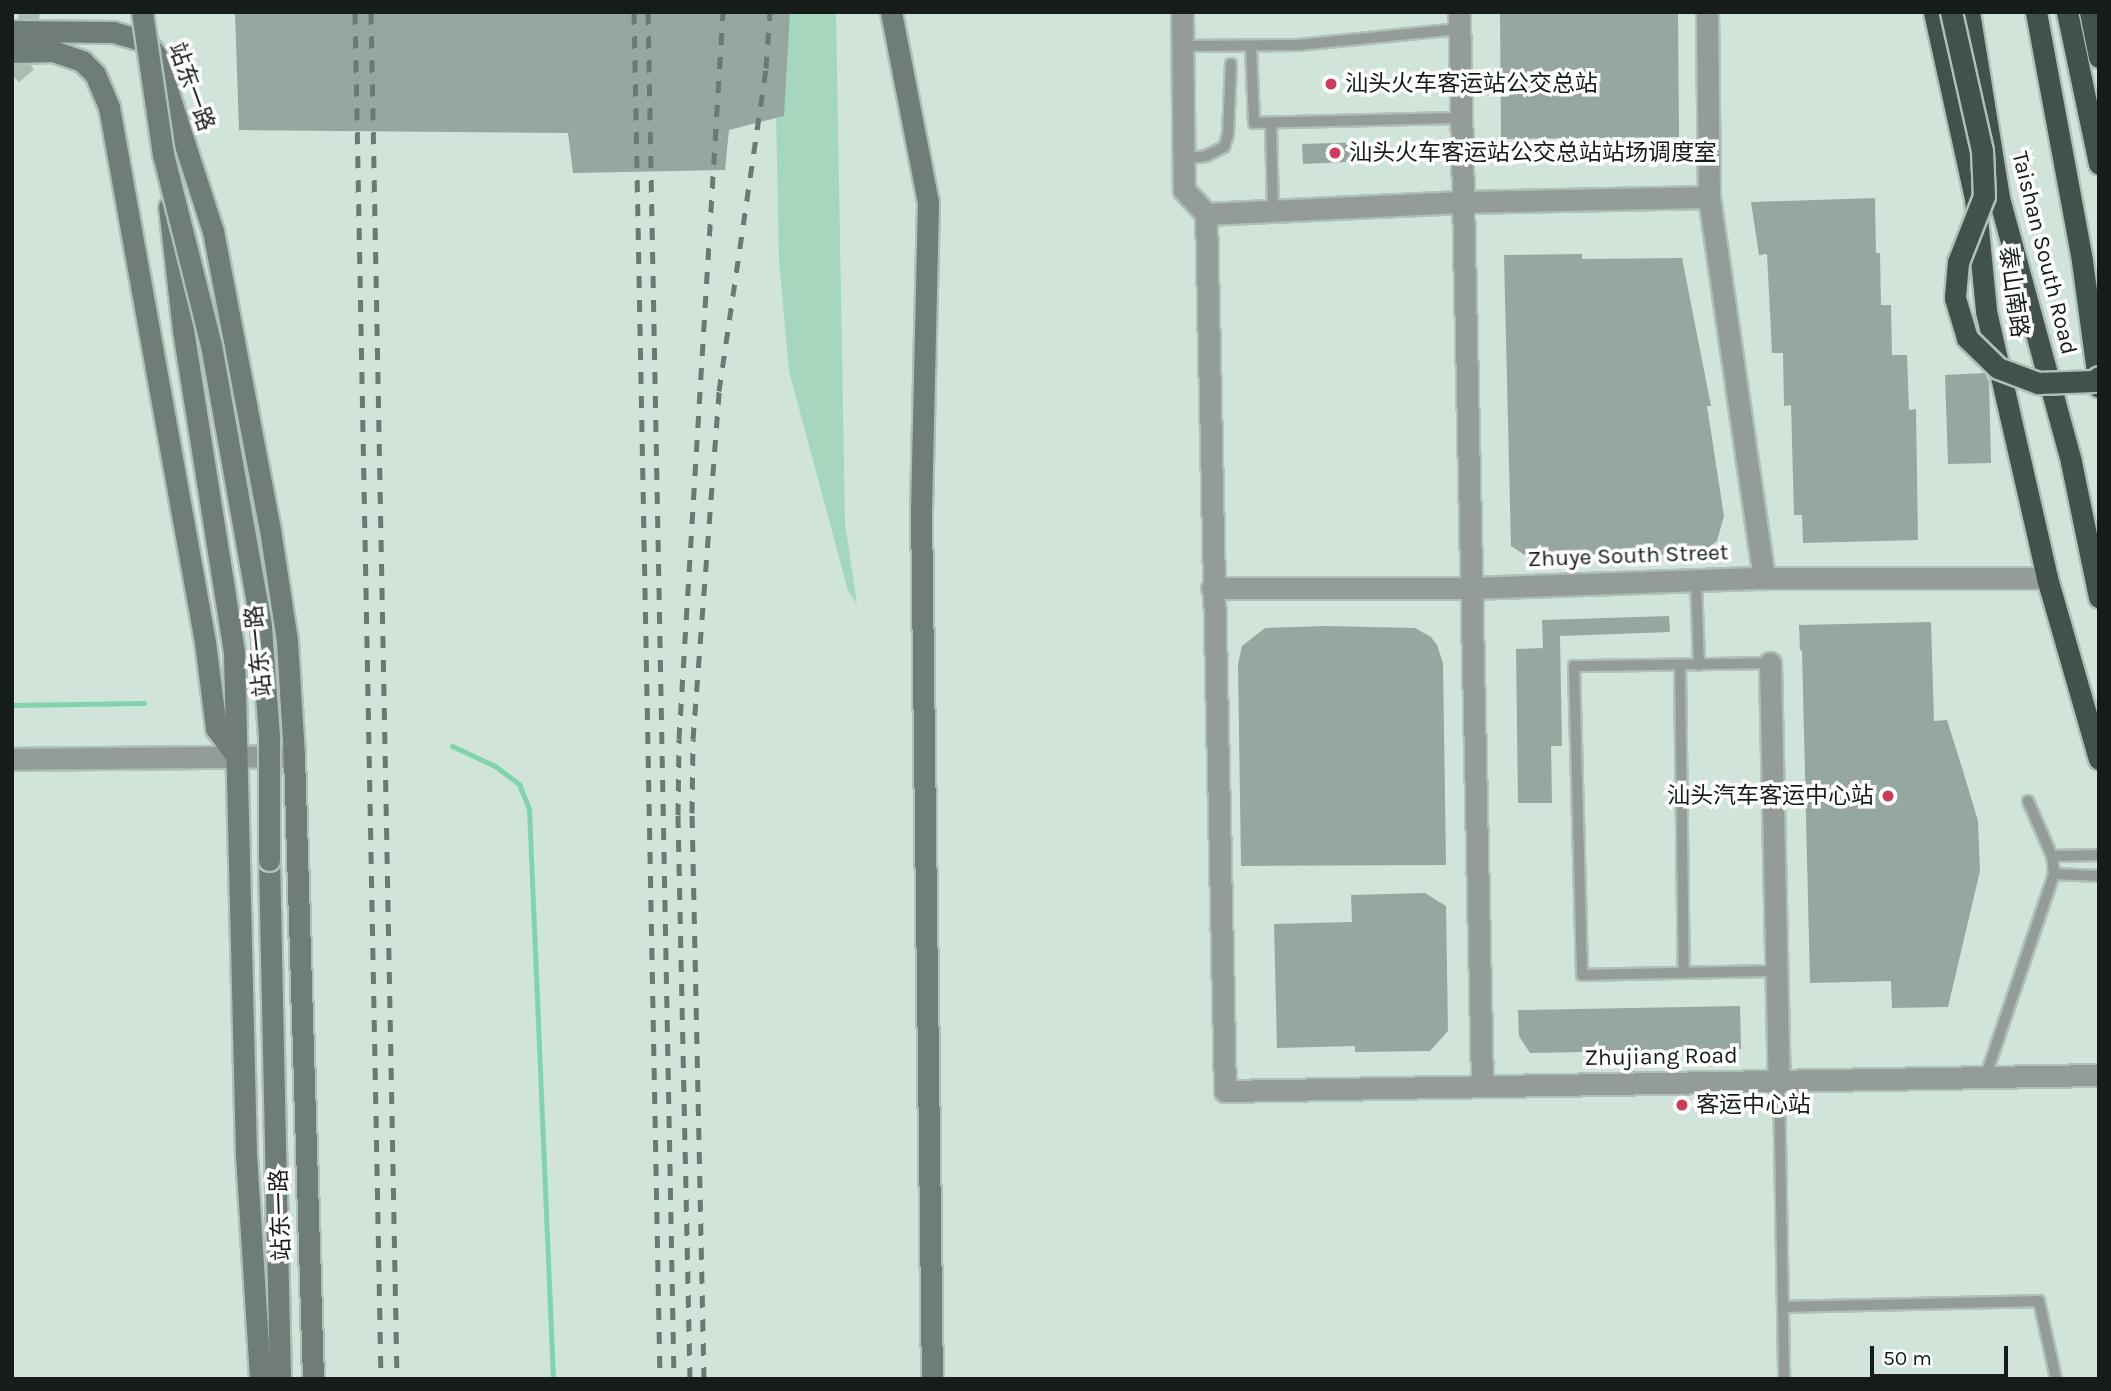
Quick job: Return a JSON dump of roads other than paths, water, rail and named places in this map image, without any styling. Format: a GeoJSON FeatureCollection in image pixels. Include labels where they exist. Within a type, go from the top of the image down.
{"type":"FeatureCollection","features":[{"type":"Feature","properties":{"kind":"highway","name":"泰山南路"},"geometry":{"type":"LineString","coordinates":[[1934,12],[1975,198],[1986,311],[2047,578]]}},
{"type":"Feature","properties":{"kind":"highway"},"geometry":{"type":"LineString","coordinates":[[1951,12],[1982,151],[1984,196],[1958,262],[1955,298],[1967,338],[1998,368],[2038,383],[2094,381],[2099,377]]}},
{"type":"Feature","properties":{"kind":"highway","name":"Taishan South Road"},"geometry":{"type":"LineString","coordinates":[[1969,12],[1999,198],[2071,462],[2099,597]]}},
{"type":"Feature","properties":{"kind":"highway","name":"Taishan South Road"},"geometry":{"type":"LineString","coordinates":[[2036,12],[2082,261],[2099,387]]}},
{"type":"Feature","properties":{"kind":"highway"},"geometry":{"type":"LineString","coordinates":[[2067,12],[2099,164]]}},
{"type":"Feature","properties":{"kind":"highway"},"geometry":{"type":"LineString","coordinates":[[2090,12],[2099,57]]}},
{"type":"Feature","properties":{"kind":"highway"},"geometry":{"type":"LineString","coordinates":[[1986,311],[1999,198]]}},
{"type":"Feature","properties":{"kind":"highway"},"geometry":{"type":"LineString","coordinates":[[2082,261],[2099,302]]}},
{"type":"Feature","properties":{"kind":"highway"},"geometry":{"type":"LineString","coordinates":[[2047,578],[2099,759]]}},
{"type":"Feature","properties":{"kind":"street"},"geometry":{"type":"LineString","coordinates":[[142,12],[163,154],[183,330],[234,652],[246,1154],[260,1379]]}},
{"type":"Feature","properties":{"kind":"street"},"geometry":{"type":"LineString","coordinates":[[891,12],[928,202],[921,521],[932,1379]]}},
{"type":"Feature","properties":{"kind":"street"},"geometry":{"type":"LineString","coordinates":[[1182,12],[1184,190],[1206,214],[1212,588]]}},
{"type":"Feature","properties":{"kind":"street"},"geometry":{"type":"LineString","coordinates":[[1707,12],[1709,197],[1764,578]]}},
{"type":"Feature","properties":{"kind":"street"},"geometry":{"type":"LineString","coordinates":[[1459,21],[1482,1086]]}},
{"type":"Feature","properties":{"kind":"street","name":"站东一路"},"geometry":{"type":"LineString","coordinates":[[12,31],[113,32],[145,41],[156,55],[213,231],[285,628],[294,756],[313,1379]]}},
{"type":"Feature","properties":{"kind":"street"},"geometry":{"type":"LineString","coordinates":[[12,52],[54,51],[82,61],[94,74],[109,107],[205,642],[216,727],[236,756]]}},
{"type":"Feature","properties":{"kind":"street"},"geometry":{"type":"LineString","coordinates":[[163,154],[211,345],[261,628],[269,736],[280,1379]]}},
{"type":"Feature","properties":{"kind":"street"},"geometry":{"type":"LineString","coordinates":[[1206,214],[1462,202],[1709,197]]}},
{"type":"Feature","properties":{"kind":"street","name":"Zhuye South Street"},"geometry":{"type":"LineString","coordinates":[[1212,588],[1471,588],[1764,578],[2047,578]]}},
{"type":"Feature","properties":{"kind":"street","name":"Zhujiang Road"},"geometry":{"type":"LineString","coordinates":[[1212,588],[1225,1091],[2099,1075]]}},
{"type":"Feature","properties":{"kind":"street"},"geometry":{"type":"LineString","coordinates":[[1770,663],[1779,1082]]}},
{"type":"Feature","properties":{"kind":"street"},"geometry":{"type":"LineString","coordinates":[[12,759],[294,756]]}},
{"type":"Feature","properties":{"kind":"lane"},"geometry":{"type":"LineString","coordinates":[[1182,46],[1251,47],[1459,21]]}},
{"type":"Feature","properties":{"kind":"lane"},"geometry":{"type":"LineString","coordinates":[[1251,47],[1254,123],[1460,118]]}},
{"type":"Feature","properties":{"kind":"lane"},"geometry":{"type":"LineString","coordinates":[[1184,159],[1206,156],[1224,147],[1228,135],[1231,64]]}},
{"type":"Feature","properties":{"kind":"lane"},"geometry":{"type":"LineString","coordinates":[[1271,123],[1273,211]]}},
{"type":"Feature","properties":{"kind":"lane"},"geometry":{"type":"LineString","coordinates":[[1696,580],[1699,665]]}},
{"type":"Feature","properties":{"kind":"lane"},"geometry":{"type":"LineString","coordinates":[[1770,663],[1574,666],[1582,975],[1777,971]]}},
{"type":"Feature","properties":{"kind":"lane"},"geometry":{"type":"LineString","coordinates":[[1680,665],[1684,973]]}},
{"type":"Feature","properties":{"kind":"lane"},"geometry":{"type":"LineString","coordinates":[[1985,1078],[2054,874],[2052,856],[2028,801]]}},
{"type":"Feature","properties":{"kind":"lane"},"geometry":{"type":"LineString","coordinates":[[2052,856],[2099,855]]}},
{"type":"Feature","properties":{"kind":"lane"},"geometry":{"type":"LineString","coordinates":[[2054,874],[2099,876]]}},
{"type":"Feature","properties":{"kind":"lane"},"geometry":{"type":"LineString","coordinates":[[1779,1082],[1784,1379]]}},
{"type":"Feature","properties":{"kind":"lane"},"geometry":{"type":"LineString","coordinates":[[1784,1307],[2039,1301],[2056,1379]]}},
{"type":"Feature","properties":{"kind":"waterway"},"geometry":{"type":"LineString","coordinates":[[12,705],[144,703]]}},
{"type":"Feature","properties":{"kind":"waterway"},"geometry":{"type":"LineString","coordinates":[[452,746],[495,766],[519,784],[529,809],[553,1379]]}},
{"type":"Feature","properties":{"kind":"tunnel"},"geometry":{"type":"LineString","coordinates":[[12,74],[27,61],[29,12]]}},
{"type":"Feature","properties":{"kind":"railway"},"geometry":{"type":"LineString","coordinates":[[355,12],[381,1379]]}},
{"type":"Feature","properties":{"kind":"railway"},"geometry":{"type":"LineString","coordinates":[[371,12],[397,1379]]}},
{"type":"Feature","properties":{"kind":"railway"},"geometry":{"type":"LineString","coordinates":[[634,12],[660,1379]]}},
{"type":"Feature","properties":{"kind":"railway"},"geometry":{"type":"LineString","coordinates":[[648,12],[674,1379]]}},
{"type":"Feature","properties":{"kind":"railway"},"geometry":{"type":"LineString","coordinates":[[690,1379],[678,815],[679,739],[723,12]]}},
{"type":"Feature","properties":{"kind":"railway"},"geometry":{"type":"LineString","coordinates":[[704,1379],[692,813],[693,739],[719,391],[766,68],[770,12]]}},
{"type":"Feature","properties":{"kind":"place","name":"汕头火车客运站公交总站"},"geometry":{"type":"Point","coordinates":[1331,84]}},
{"type":"Feature","properties":{"kind":"place","name":"汕头火车客运站公交总站站场调度室"},"geometry":{"type":"Point","coordinates":[1335,153]}},
{"type":"Feature","properties":{"kind":"place","name":"汕头汽车客运中心站"},"geometry":{"type":"Point","coordinates":[1888,796]}},
{"type":"Feature","properties":{"kind":"place","name":"客运中心站"},"geometry":{"type":"Point","coordinates":[1682,1105]}}]}
